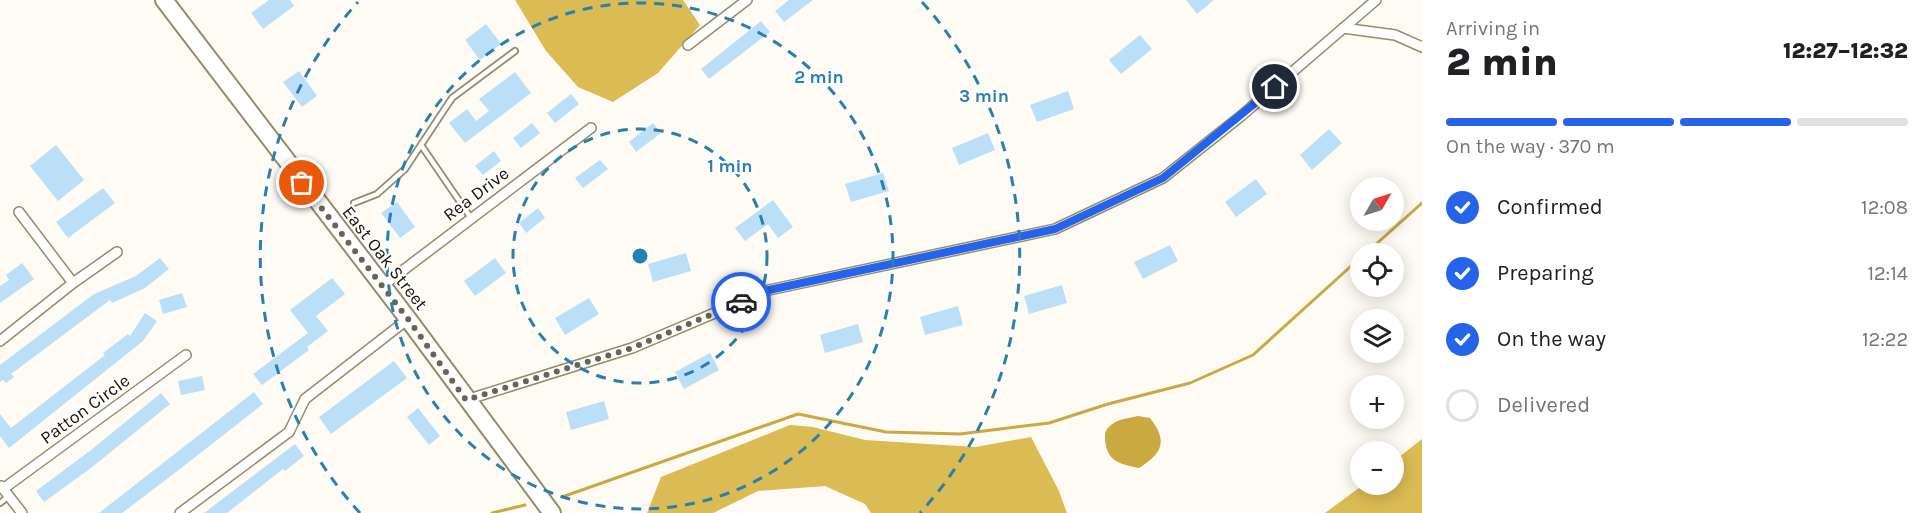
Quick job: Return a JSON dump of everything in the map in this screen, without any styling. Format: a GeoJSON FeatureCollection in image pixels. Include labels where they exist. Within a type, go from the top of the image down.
{"type":"FeatureCollection","features":[{"type":"Feature","properties":{"kind":"highway","name":"East Oak Street"},"geometry":{"type":"LineString","coordinates":[[164,0],[381,287],[408,319],[552,513]]}},
{"type":"Feature","properties":{"kind":"street"},"geometry":{"type":"LineString","coordinates":[[688,45],[747,0]]}},
{"type":"Feature","properties":{"kind":"street"},"geometry":{"type":"LineString","coordinates":[[466,400],[632,348],[769,290],[1055,229],[1163,178],[1241,116],[1376,0]]}},
{"type":"Feature","properties":{"kind":"street"},"geometry":{"type":"LineString","coordinates":[[1343,28],[1395,35],[1422,47]]}},
{"type":"Feature","properties":{"kind":"street","name":"Rea Drive"},"geometry":{"type":"LineString","coordinates":[[381,287],[591,128]]}},
{"type":"Feature","properties":{"kind":"street"},"geometry":{"type":"LineString","coordinates":[[19,212],[73,283]]}},
{"type":"Feature","properties":{"kind":"street"},"geometry":{"type":"LineString","coordinates":[[0,341],[73,283],[117,252]]}},
{"type":"Feature","properties":{"kind":"street"},"geometry":{"type":"LineString","coordinates":[[180,513],[289,432],[305,399],[408,319]]}},
{"type":"Feature","properties":{"kind":"street","name":"Patton Circle"},"geometry":{"type":"LineString","coordinates":[[4,490],[186,356]]}},
{"type":"Feature","properties":{"kind":"street"},"geometry":{"type":"LineString","coordinates":[[4,490],[22,513]]}},
{"type":"Feature","properties":{"kind":"lane"},"geometry":{"type":"LineString","coordinates":[[354,203],[377,194],[405,169],[452,98],[515,51]]}},
{"type":"Feature","properties":{"kind":"lane"},"geometry":{"type":"LineString","coordinates":[[421,145],[471,218]]}},
{"type":"Feature","properties":{"kind":"lane"},"geometry":{"type":"LineString","coordinates":[[0,503],[4,490]]}},
{"type":"Feature","properties":{"kind":"shaded area"},"geometry":{"type":"Polygon","coordinates":[[[515,0],[683,0],[700,25],[658,73],[613,102],[578,87],[546,51],[515,0]]]}},
{"type":"Feature","properties":{"kind":"shaded area"},"geometry":{"type":"Polygon","coordinates":[[[1138,416],[1150,418],[1161,440],[1158,452],[1139,468],[1125,465],[1111,457],[1105,438],[1109,426],[1138,416]]]}},
{"type":"Feature","properties":{"kind":"shaded area"},"geometry":{"type":"Polygon","coordinates":[[[790,425],[813,427],[865,440],[976,447],[1031,437],[1059,491],[1067,513],[871,513],[865,504],[825,486],[758,491],[713,513],[647,513],[661,477],[790,425]]]}},
{"type":"Feature","properties":{"kind":"shaded area"},"geometry":{"type":"Polygon","coordinates":[[[1422,439],[1422,513],[1325,513],[1350,495],[1404,495],[1404,453],[1422,439]]]}},
{"type":"Feature","properties":{"kind":"building"},"geometry":{"type":"Polygon","coordinates":[[[269,0],[290,0],[294,6],[263,29],[251,13],[269,0]]]}},
{"type":"Feature","properties":{"kind":"building"},"geometry":{"type":"Polygon","coordinates":[[[789,0],[813,0],[784,22],[775,11],[789,0]]]}},
{"type":"Feature","properties":{"kind":"building"},"geometry":{"type":"Polygon","coordinates":[[[1186,0],[1214,0],[1197,14],[1186,0]]]}},
{"type":"Feature","properties":{"kind":"building"},"geometry":{"type":"Polygon","coordinates":[[[761,21],[770,32],[709,79],[701,69],[761,21]]]}},
{"type":"Feature","properties":{"kind":"building"},"geometry":{"type":"Polygon","coordinates":[[[486,24],[501,44],[480,60],[465,40],[486,24]]]}},
{"type":"Feature","properties":{"kind":"building"},"geometry":{"type":"Polygon","coordinates":[[[1140,35],[1152,49],[1121,74],[1109,60],[1140,35]]]}},
{"type":"Feature","properties":{"kind":"building"},"geometry":{"type":"Polygon","coordinates":[[[299,71],[317,96],[302,107],[283,82],[299,71]]]}},
{"type":"Feature","properties":{"kind":"building"},"geometry":{"type":"Polygon","coordinates":[[[515,72],[531,93],[465,143],[449,123],[467,109],[476,121],[489,111],[479,99],[515,72]]]}},
{"type":"Feature","properties":{"kind":"building"},"geometry":{"type":"Polygon","coordinates":[[[1068,91],[1074,109],[1037,122],[1030,105],[1068,91]]]}},
{"type":"Feature","properties":{"kind":"building"},"geometry":{"type":"Polygon","coordinates":[[[571,94],[579,104],[555,123],[547,113],[571,94]]]}},
{"type":"Feature","properties":{"kind":"building"},"geometry":{"type":"Polygon","coordinates":[[[532,123],[540,133],[521,148],[513,138],[532,123]]]}},
{"type":"Feature","properties":{"kind":"building"},"geometry":{"type":"Polygon","coordinates":[[[653,123],[661,133],[636,152],[629,142],[653,123]]]}},
{"type":"Feature","properties":{"kind":"building"},"geometry":{"type":"Polygon","coordinates":[[[1329,129],[1342,143],[1312,170],[1300,155],[1329,129]]]}},
{"type":"Feature","properties":{"kind":"building"},"geometry":{"type":"Polygon","coordinates":[[[988,133],[995,150],[959,165],[952,148],[988,133]]]}},
{"type":"Feature","properties":{"kind":"building"},"geometry":{"type":"Polygon","coordinates":[[[56,145],[84,180],[58,201],[30,166],[56,145]]]}},
{"type":"Feature","properties":{"kind":"building"},"geometry":{"type":"Polygon","coordinates":[[[494,151],[501,161],[483,175],[475,166],[494,151]]]}},
{"type":"Feature","properties":{"kind":"building"},"geometry":{"type":"Polygon","coordinates":[[[600,160],[608,169],[583,188],[575,178],[600,160]]]}},
{"type":"Feature","properties":{"kind":"building"},"geometry":{"type":"Polygon","coordinates":[[[883,173],[889,191],[851,202],[845,184],[883,173]]]}},
{"type":"Feature","properties":{"kind":"building"},"geometry":{"type":"Polygon","coordinates":[[[1256,179],[1267,194],[1236,217],[1225,202],[1256,179]]]}},
{"type":"Feature","properties":{"kind":"building"},"geometry":{"type":"Polygon","coordinates":[[[103,188],[115,203],[68,238],[56,222],[103,188]]]}},
{"type":"Feature","properties":{"kind":"building"},"geometry":{"type":"Polygon","coordinates":[[[773,200],[793,227],[778,238],[768,224],[745,241],[735,228],[773,200]]]}},
{"type":"Feature","properties":{"kind":"building"},"geometry":{"type":"Polygon","coordinates":[[[397,202],[415,227],[400,238],[381,213],[397,202]]]}},
{"type":"Feature","properties":{"kind":"building"},"geometry":{"type":"Polygon","coordinates":[[[538,208],[545,218],[526,233],[519,223],[538,208]]]}},
{"type":"Feature","properties":{"kind":"building"},"geometry":{"type":"Polygon","coordinates":[[[1170,245],[1178,261],[1143,279],[1134,262],[1170,245]]]}},
{"type":"Feature","properties":{"kind":"building"},"geometry":{"type":"Polygon","coordinates":[[[686,253],[691,271],[653,282],[648,264],[686,253]]]}},
{"type":"Feature","properties":{"kind":"building"},"geometry":{"type":"Polygon","coordinates":[[[160,258],[169,269],[145,288],[112,303],[110,300],[11,374],[14,377],[6,383],[3,380],[0,382],[0,365],[94,294],[136,276],[160,258]]]}},
{"type":"Feature","properties":{"kind":"building"},"geometry":{"type":"Polygon","coordinates":[[[495,258],[506,273],[475,296],[464,281],[495,258]]]}},
{"type":"Feature","properties":{"kind":"building"},"geometry":{"type":"Polygon","coordinates":[[[22,263],[34,279],[0,303],[0,286],[9,280],[6,275],[22,263]]]}},
{"type":"Feature","properties":{"kind":"building"},"geometry":{"type":"Polygon","coordinates":[[[332,278],[345,294],[316,316],[328,331],[307,347],[309,350],[262,385],[253,374],[308,333],[290,310],[332,278]]]}},
{"type":"Feature","properties":{"kind":"building"},"geometry":{"type":"Polygon","coordinates":[[[1062,285],[1067,303],[1029,314],[1024,296],[1062,285]]]}},
{"type":"Feature","properties":{"kind":"building"},"geometry":{"type":"Polygon","coordinates":[[[182,293],[187,307],[163,314],[159,300],[182,293]]]}},
{"type":"Feature","properties":{"kind":"building"},"geometry":{"type":"Polygon","coordinates":[[[589,298],[599,314],[565,335],[555,318],[589,298]]]}},
{"type":"Feature","properties":{"kind":"building"},"geometry":{"type":"Polygon","coordinates":[[[958,306],[963,325],[925,335],[920,317],[958,306]]]}},
{"type":"Feature","properties":{"kind":"building"},"geometry":{"type":"Polygon","coordinates":[[[145,313],[157,321],[143,341],[9,448],[0,436],[0,414],[11,428],[105,355],[103,353],[128,334],[130,336],[145,313]]]}},
{"type":"Feature","properties":{"kind":"building"},"geometry":{"type":"Polygon","coordinates":[[[858,324],[863,342],[825,353],[820,335],[858,324]]]}},
{"type":"Feature","properties":{"kind":"building"},"geometry":{"type":"Polygon","coordinates":[[[710,353],[719,370],[684,389],[675,372],[710,353]]]}},
{"type":"Feature","properties":{"kind":"building"},"geometry":{"type":"Polygon","coordinates":[[[394,361],[407,378],[331,434],[319,417],[394,361]]]}},
{"type":"Feature","properties":{"kind":"building"},"geometry":{"type":"Polygon","coordinates":[[[202,376],[205,390],[181,395],[178,381],[202,376]]]}},
{"type":"Feature","properties":{"kind":"building"},"geometry":{"type":"Polygon","coordinates":[[[254,392],[263,404],[180,469],[122,513],[99,513],[254,392]]]}},
{"type":"Feature","properties":{"kind":"building"},"geometry":{"type":"Polygon","coordinates":[[[161,393],[170,404],[91,468],[44,502],[36,491],[161,393]]]}},
{"type":"Feature","properties":{"kind":"building"},"geometry":{"type":"Polygon","coordinates":[[[604,401],[609,419],[571,430],[566,412],[604,401]]]}},
{"type":"Feature","properties":{"kind":"building"},"geometry":{"type":"Polygon","coordinates":[[[418,408],[440,436],[429,445],[407,417],[418,408]]]}},
{"type":"Feature","properties":{"kind":"building"},"geometry":{"type":"Polygon","coordinates":[[[295,444],[304,456],[285,471],[283,469],[227,513],[204,513],[295,444]]]}},
{"type":"Feature","properties":{"kind":"waterway"},"geometry":{"type":"LineString","coordinates":[[1377,243],[1422,203]]}},
{"type":"Feature","properties":{"kind":"waterway"},"geometry":{"type":"LineString","coordinates":[[562,497],[798,414],[886,432],[960,434],[1049,423],[1108,404],[1190,383],[1253,355],[1350,267]]}},
{"type":"Feature","properties":{"kind":"waterway"},"geometry":{"type":"LineString","coordinates":[[492,513],[525,505]]}},
{"type":"Feature","properties":{"kind":"way so far"},"geometry":{"type":"LineString","coordinates":[[302,183],[408,319],[466,400],[632,348],[741,302]]}},
{"type":"Feature","properties":{"kind":"route"},"geometry":{"type":"LineString","coordinates":[[741,302],[769,290],[1055,229],[1163,178],[1275,87]]}}]}
